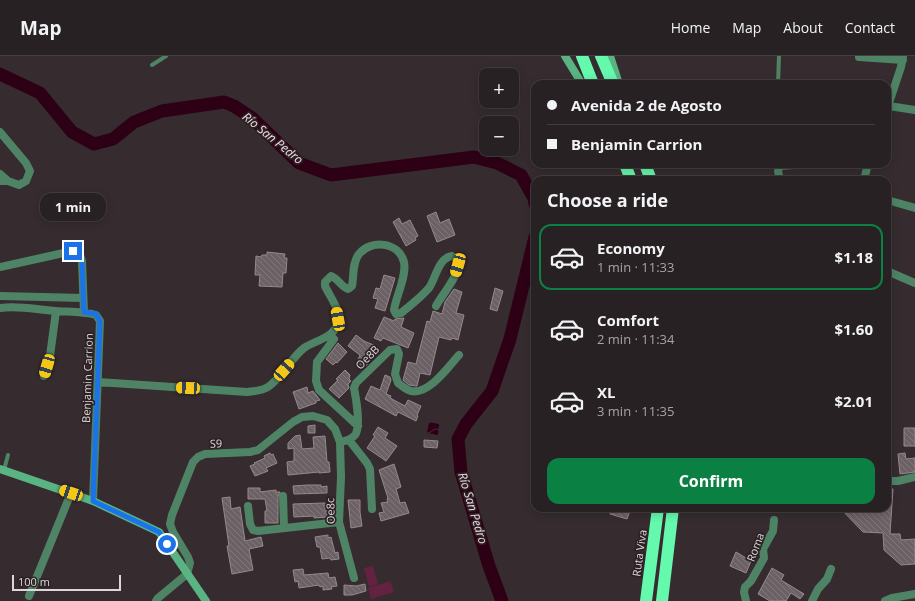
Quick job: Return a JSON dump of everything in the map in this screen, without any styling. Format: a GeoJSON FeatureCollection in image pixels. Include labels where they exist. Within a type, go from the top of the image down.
{"type":"FeatureCollection","features":[{"type":"Feature","properties":{"kind":"highway"},"geometry":{"type":"LineString","coordinates":[[582,56],[591,80]]}},
{"type":"Feature","properties":{"kind":"highway"},"geometry":{"type":"LineString","coordinates":[[601,56],[611,80]]}},
{"type":"Feature","properties":{"kind":"highway","name":"Ruta Viva"},"geometry":{"type":"LineString","coordinates":[[646,601],[658,512]]}},
{"type":"Feature","properties":{"kind":"highway"},"geometry":{"type":"LineString","coordinates":[[662,601],[672,512]]}},
{"type":"Feature","properties":{"kind":"main road"},"geometry":{"type":"LineString","coordinates":[[565,56],[580,80]]}},
{"type":"Feature","properties":{"kind":"main road"},"geometry":{"type":"LineString","coordinates":[[610,56],[618,80]]}},
{"type":"Feature","properties":{"kind":"main road"},"geometry":{"type":"LineString","coordinates":[[2,469],[93,501],[159,532],[206,601]]}},
{"type":"Feature","properties":{"kind":"street"},"geometry":{"type":"LineString","coordinates":[[859,57],[903,58],[891,89]]}},
{"type":"Feature","properties":{"kind":"street"},"geometry":{"type":"LineString","coordinates":[[891,108],[915,110]]}},
{"type":"Feature","properties":{"kind":"street"},"geometry":{"type":"LineString","coordinates":[[0,132],[26,163],[30,171],[26,181],[19,185],[4,181],[0,174]]}},
{"type":"Feature","properties":{"kind":"street"},"geometry":{"type":"LineString","coordinates":[[891,201],[915,208]]}},
{"type":"Feature","properties":{"kind":"street"},"geometry":{"type":"LineString","coordinates":[[98,382],[247,392],[259,391],[267,388],[275,381],[299,352],[334,331],[338,319],[336,308],[325,286],[325,282],[331,276],[336,278],[345,288],[348,289],[352,286],[353,271],[360,252],[382,244],[390,245],[396,249],[403,260],[404,273],[395,302],[394,310],[396,314],[401,313],[429,288],[442,262],[447,256],[452,256],[456,259],[458,265],[456,274],[436,306]]}},
{"type":"Feature","properties":{"kind":"street"},"geometry":{"type":"LineString","coordinates":[[0,267],[68,252],[78,252],[82,261],[84,312],[18,307],[0,308]]}},
{"type":"Feature","properties":{"kind":"street"},"geometry":{"type":"LineString","coordinates":[[891,273],[915,283]]}},
{"type":"Feature","properties":{"kind":"street"},"geometry":{"type":"LineString","coordinates":[[0,296],[83,298]]}},
{"type":"Feature","properties":{"kind":"street"},"geometry":{"type":"LineString","coordinates":[[44,376],[50,356],[56,311]]}},
{"type":"Feature","properties":{"kind":"street","name":"Benjamin Carrion"},"geometry":{"type":"LineString","coordinates":[[84,312],[96,314],[100,321],[93,501]]}},
{"type":"Feature","properties":{"kind":"street"},"geometry":{"type":"LineString","coordinates":[[334,339],[317,362],[316,381],[319,390],[358,426],[355,435],[345,441],[367,463],[370,469],[372,509]]}},
{"type":"Feature","properties":{"kind":"street","name":"Oe8B"},"geometry":{"type":"LineString","coordinates":[[358,426],[354,388],[356,383],[390,350],[397,349],[399,354],[395,374],[398,383],[411,391],[423,390],[430,386],[459,355]]}},
{"type":"Feature","properties":{"kind":"street","name":"S9"},"geometry":{"type":"LineString","coordinates":[[187,574],[190,563],[188,557],[170,524],[172,515],[193,462],[198,457],[204,454],[250,452],[258,450],[293,422],[302,417],[313,416],[327,420],[345,441]]}},
{"type":"Feature","properties":{"kind":"street","name":"Oe8c"},"geometry":{"type":"LineString","coordinates":[[345,441],[339,522],[354,578]]}},
{"type":"Feature","properties":{"kind":"street"},"geometry":{"type":"LineString","coordinates":[[891,481],[915,477]]}},
{"type":"Feature","properties":{"kind":"street"},"geometry":{"type":"LineString","coordinates":[[29,596],[71,493]]}},
{"type":"Feature","properties":{"kind":"street"},"geometry":{"type":"LineString","coordinates":[[283,496],[284,528]]}},
{"type":"Feature","properties":{"kind":"street"},"geometry":{"type":"LineString","coordinates":[[248,506],[250,524],[253,530],[258,531],[339,522]]}},
{"type":"Feature","properties":{"kind":"street","name":"Roma"},"geometry":{"type":"LineString","coordinates":[[746,601],[744,592],[745,587],[764,558],[764,550],[773,531],[774,520]]}},
{"type":"Feature","properties":{"kind":"street"},"geometry":{"type":"LineString","coordinates":[[812,601],[818,589],[827,579],[831,569]]}},
{"type":"Feature","properties":{"kind":"street"},"geometry":{"type":"LineString","coordinates":[[156,601],[187,574]]}},
{"type":"Feature","properties":{"kind":"street"},"geometry":{"type":"LineString","coordinates":[[885,601],[892,598],[915,594]]}},
{"type":"Feature","properties":{"kind":"lane"},"geometry":{"type":"LineString","coordinates":[[152,65],[166,56]]}},
{"type":"Feature","properties":{"kind":"lane"},"geometry":{"type":"LineString","coordinates":[[778,80],[779,56]]}},
{"type":"Feature","properties":{"kind":"lane"},"geometry":{"type":"LineString","coordinates":[[2,469],[8,455]]}},
{"type":"Feature","properties":{"kind":"shaded area"},"geometry":{"type":"Polygon","coordinates":[[[373,566],[378,584],[369,587],[364,568],[373,566]]]}},
{"type":"Feature","properties":{"kind":"shaded area"},"geometry":{"type":"Polygon","coordinates":[[[390,581],[394,592],[371,599],[368,588],[390,581]]]}},
{"type":"Feature","properties":{"kind":"water"},"geometry":{"type":"Polygon","coordinates":[[[429,422],[439,424],[438,435],[427,433],[429,422]]]}},
{"type":"Feature","properties":{"kind":"building"},"geometry":{"type":"Polygon","coordinates":[[[436,212],[440,223],[449,219],[455,235],[437,242],[427,216],[436,212]]]}},
{"type":"Feature","properties":{"kind":"building"},"geometry":{"type":"Polygon","coordinates":[[[399,218],[402,224],[410,220],[418,236],[415,238],[416,240],[406,246],[393,222],[399,218]]]}},
{"type":"Feature","properties":{"kind":"building"},"geometry":{"type":"Polygon","coordinates":[[[267,252],[285,254],[284,258],[287,258],[286,273],[283,273],[282,287],[259,286],[260,275],[255,275],[256,256],[261,257],[262,255],[267,255],[267,252]]]}},
{"type":"Feature","properties":{"kind":"building"},"geometry":{"type":"Polygon","coordinates":[[[384,275],[395,278],[385,311],[375,308],[378,299],[373,298],[376,288],[380,289],[384,275]]]}},
{"type":"Feature","properties":{"kind":"building"},"geometry":{"type":"Polygon","coordinates":[[[495,288],[503,291],[497,311],[490,309],[495,288]]]}},
{"type":"Feature","properties":{"kind":"building"},"geometry":{"type":"Polygon","coordinates":[[[454,289],[462,292],[456,313],[464,315],[458,340],[439,337],[430,375],[420,373],[417,386],[409,385],[403,380],[408,362],[416,364],[427,321],[430,322],[433,311],[442,314],[445,302],[454,289]]]}},
{"type":"Feature","properties":{"kind":"building"},"geometry":{"type":"Polygon","coordinates":[[[384,317],[394,321],[395,319],[404,318],[401,327],[414,333],[408,348],[383,338],[381,341],[374,338],[384,317]]]}},
{"type":"Feature","properties":{"kind":"building"},"geometry":{"type":"Polygon","coordinates":[[[356,335],[364,341],[376,346],[370,362],[363,368],[356,365],[360,355],[348,346],[356,335]]]}},
{"type":"Feature","properties":{"kind":"building"},"geometry":{"type":"Polygon","coordinates":[[[338,343],[347,352],[337,363],[336,362],[333,365],[326,359],[338,343]]]}},
{"type":"Feature","properties":{"kind":"building"},"geometry":{"type":"Polygon","coordinates":[[[345,370],[350,375],[349,379],[351,381],[348,384],[349,388],[339,398],[329,389],[345,370]]]}},
{"type":"Feature","properties":{"kind":"building"},"geometry":{"type":"Polygon","coordinates":[[[385,375],[390,377],[391,380],[386,394],[391,396],[390,398],[405,406],[408,400],[421,406],[416,421],[398,412],[396,416],[365,399],[371,386],[380,390],[385,375]]]}},
{"type":"Feature","properties":{"kind":"building"},"geometry":{"type":"Polygon","coordinates":[[[307,387],[308,393],[313,391],[320,400],[299,409],[293,392],[307,387]]]}},
{"type":"Feature","properties":{"kind":"building"},"geometry":{"type":"Polygon","coordinates":[[[315,425],[315,433],[308,433],[308,426],[315,425]]]}},
{"type":"Feature","properties":{"kind":"building"},"geometry":{"type":"Polygon","coordinates":[[[378,427],[388,433],[385,438],[397,446],[386,461],[367,448],[375,436],[373,435],[378,427]]]}},
{"type":"Feature","properties":{"kind":"building"},"geometry":{"type":"Polygon","coordinates":[[[904,428],[915,428],[915,446],[904,446],[904,428]]]}},
{"type":"Feature","properties":{"kind":"building"},"geometry":{"type":"Polygon","coordinates":[[[300,435],[302,449],[314,448],[313,437],[325,436],[327,462],[329,462],[330,472],[288,475],[287,462],[294,461],[294,448],[288,449],[288,443],[295,436],[300,435]]]}},
{"type":"Feature","properties":{"kind":"building"},"geometry":{"type":"Polygon","coordinates":[[[424,440],[438,441],[437,448],[424,447],[424,440]]]}},
{"type":"Feature","properties":{"kind":"building"},"geometry":{"type":"Polygon","coordinates":[[[270,453],[271,455],[273,454],[277,463],[266,468],[268,471],[255,476],[250,466],[265,458],[264,456],[270,453]]]}},
{"type":"Feature","properties":{"kind":"building"},"geometry":{"type":"Polygon","coordinates":[[[905,453],[906,459],[915,458],[915,472],[900,474],[898,454],[905,453]]]}},
{"type":"Feature","properties":{"kind":"building"},"geometry":{"type":"Polygon","coordinates":[[[394,464],[401,487],[396,489],[400,503],[405,502],[409,513],[381,521],[379,513],[384,512],[381,503],[388,502],[388,498],[379,470],[394,464]]]}},
{"type":"Feature","properties":{"kind":"building"},"geometry":{"type":"Polygon","coordinates":[[[321,485],[321,487],[327,486],[327,493],[294,494],[293,486],[321,485]]]}},
{"type":"Feature","properties":{"kind":"building"},"geometry":{"type":"Polygon","coordinates":[[[248,488],[260,488],[260,492],[276,490],[276,492],[280,492],[278,496],[278,523],[265,523],[265,511],[267,511],[265,499],[248,499],[248,488]]]}},
{"type":"Feature","properties":{"kind":"building"},"geometry":{"type":"Polygon","coordinates":[[[891,489],[893,489],[890,534],[900,534],[901,540],[915,539],[915,564],[901,565],[884,550],[883,533],[863,532],[844,512],[891,512],[891,489]]]}},
{"type":"Feature","properties":{"kind":"building"},"geometry":{"type":"Polygon","coordinates":[[[230,497],[231,509],[240,507],[245,541],[261,537],[263,546],[249,549],[253,570],[232,574],[227,546],[229,546],[222,498],[230,497]]]}},
{"type":"Feature","properties":{"kind":"building"},"geometry":{"type":"Polygon","coordinates":[[[348,500],[360,500],[362,526],[351,528],[348,500]]]}},
{"type":"Feature","properties":{"kind":"building"},"geometry":{"type":"Polygon","coordinates":[[[325,503],[325,511],[328,511],[328,517],[294,517],[293,504],[325,503]]]}},
{"type":"Feature","properties":{"kind":"building"},"geometry":{"type":"Polygon","coordinates":[[[611,512],[630,512],[627,519],[610,514],[611,512]]]}},
{"type":"Feature","properties":{"kind":"building"},"geometry":{"type":"Polygon","coordinates":[[[328,535],[328,538],[331,537],[335,553],[338,552],[339,559],[322,559],[320,547],[317,547],[315,537],[328,535]]]}},
{"type":"Feature","properties":{"kind":"building"},"geometry":{"type":"Polygon","coordinates":[[[736,552],[751,561],[746,573],[730,566],[736,552]]]}},
{"type":"Feature","properties":{"kind":"building"},"geometry":{"type":"Polygon","coordinates":[[[772,568],[784,575],[781,580],[804,594],[800,599],[791,593],[786,601],[770,601],[758,594],[772,568]]]}},
{"type":"Feature","properties":{"kind":"building"},"geometry":{"type":"Polygon","coordinates":[[[303,569],[304,575],[328,573],[329,578],[335,577],[337,586],[331,587],[332,589],[323,590],[323,586],[320,587],[319,585],[299,588],[298,581],[295,582],[293,570],[303,569]]]}},
{"type":"Feature","properties":{"kind":"building"},"geometry":{"type":"Polygon","coordinates":[[[365,584],[366,591],[352,595],[344,595],[344,585],[356,586],[365,584]]]}},
{"type":"Feature","properties":{"kind":"waterway","name":"Río San Pedro"},"geometry":{"type":"LineString","coordinates":[[0,74],[40,93],[72,132],[94,144],[113,139],[134,122],[162,111],[224,102],[234,106],[252,118],[299,163],[331,175],[474,157],[497,163],[521,175],[531,193]]}},
{"type":"Feature","properties":{"kind":"waterway","name":"Río San Pedro"},"geometry":{"type":"LineString","coordinates":[[502,601],[489,566],[461,472],[458,439],[466,424],[492,391],[510,339],[531,253]]}},
{"type":"Feature","properties":{"kind":"route"},"geometry":{"type":"LineString","coordinates":[[73,251],[78,252],[82,261],[84,312],[96,314],[100,321],[93,501],[159,532],[167,544]]}}]}
